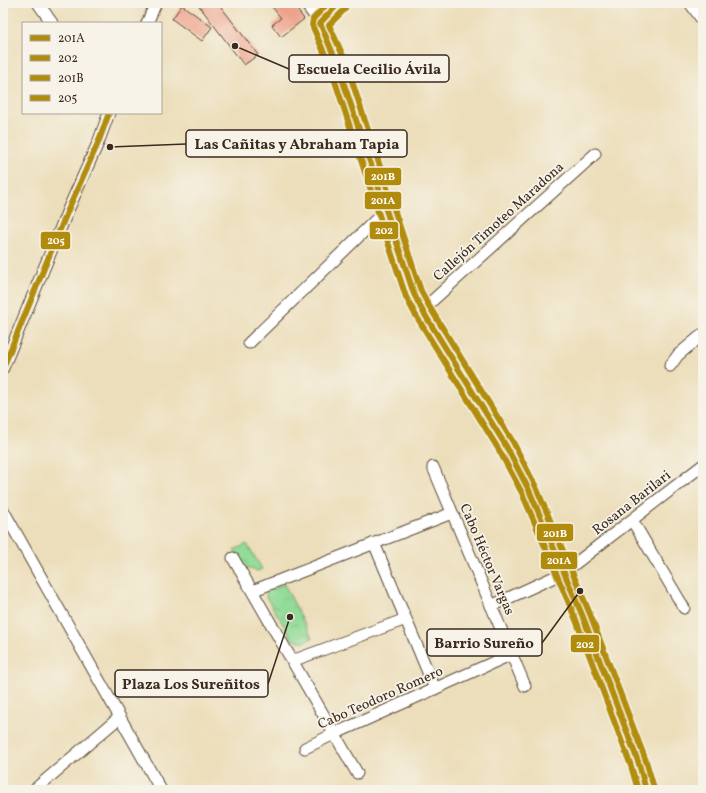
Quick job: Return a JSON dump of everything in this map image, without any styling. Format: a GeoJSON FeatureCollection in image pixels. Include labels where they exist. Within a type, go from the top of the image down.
{"type":"FeatureCollection","features":[{"type":"Feature","properties":{"kind":"street"},"geometry":{"type":"LineString","coordinates":[[38,3],[51,22]]}},
{"type":"Feature","properties":{"kind":"street"},"geometry":{"type":"LineString","coordinates":[[147,22],[156,3]]}},
{"type":"Feature","properties":{"kind":"street"},"geometry":{"type":"LineString","coordinates":[[305,3],[320,23],[337,63],[414,294],[422,310],[506,446],[529,490],[583,617],[637,756],[646,790]]}},
{"type":"Feature","properties":{"kind":"street"},"geometry":{"type":"LineString","coordinates":[[320,23],[339,3]]}},
{"type":"Feature","properties":{"kind":"street"},"geometry":{"type":"LineString","coordinates":[[690,3],[703,21]]}},
{"type":"Feature","properties":{"kind":"street"},"geometry":{"type":"LineString","coordinates":[[3,368],[68,210],[98,143],[109,114]]}},
{"type":"Feature","properties":{"kind":"street","name":"Callejón Timoteo Maradona"},"geometry":{"type":"LineString","coordinates":[[422,310],[595,154]]}},
{"type":"Feature","properties":{"kind":"street"},"geometry":{"type":"LineString","coordinates":[[249,343],[386,210]]}},
{"type":"Feature","properties":{"kind":"street"},"geometry":{"type":"LineString","coordinates":[[670,366],[678,355],[703,334]]}},
{"type":"Feature","properties":{"kind":"street","name":"Rosana Barilari"},"geometry":{"type":"LineString","coordinates":[[491,606],[563,573],[703,465]]}},
{"type":"Feature","properties":{"kind":"street","name":"Cabo Héctor Vargas"},"geometry":{"type":"LineString","coordinates":[[433,467],[525,686]]}},
{"type":"Feature","properties":{"kind":"street"},"geometry":{"type":"LineString","coordinates":[[3,510],[161,790]]}},
{"type":"Feature","properties":{"kind":"street"},"geometry":{"type":"LineString","coordinates":[[252,591],[452,513]]}},
{"type":"Feature","properties":{"kind":"street"},"geometry":{"type":"LineString","coordinates":[[632,520],[684,608]]}},
{"type":"Feature","properties":{"kind":"street"},"geometry":{"type":"LineString","coordinates":[[374,543],[435,689]]}},
{"type":"Feature","properties":{"kind":"street"},"geometry":{"type":"LineString","coordinates":[[233,558],[357,773]]}},
{"type":"Feature","properties":{"kind":"street"},"geometry":{"type":"LineString","coordinates":[[292,661],[406,619]]}},
{"type":"Feature","properties":{"kind":"street","name":"Cabo Teodoro Romero"},"geometry":{"type":"LineString","coordinates":[[305,748],[512,654]]}},
{"type":"Feature","properties":{"kind":"street"},"geometry":{"type":"LineString","coordinates":[[34,790],[120,717]]}},
{"type":"Feature","properties":{"kind":"green space"},"geometry":{"type":"Polygon","coordinates":[[[247,544],[262,569],[258,571],[245,568],[234,550],[247,544]]]}},
{"type":"Feature","properties":{"kind":"green space"},"geometry":{"type":"Polygon","coordinates":[[[284,584],[312,638],[304,642],[293,640],[266,597],[267,591],[284,584]]]}},
{"type":"Feature","properties":{"kind":"building"},"geometry":{"type":"Polygon","coordinates":[[[197,3],[218,3],[258,55],[244,65],[197,3]]]}},
{"type":"Feature","properties":{"kind":"building"},"geometry":{"type":"Polygon","coordinates":[[[269,3],[292,3],[304,19],[281,37],[272,25],[281,18],[269,3]]]}},
{"type":"Feature","properties":{"kind":"building"},"geometry":{"type":"Polygon","coordinates":[[[182,5],[212,27],[202,41],[172,19],[182,5]]]}},
{"type":"Feature","properties":{"kind":"transit line","name":"202"},"geometry":{"type":"LineString","coordinates":[[328,3],[313,19],[312,25],[330,66],[406,297],[499,450],[522,493],[576,620],[631,766],[638,790]]}},
{"type":"Feature","properties":{"kind":"transit line","name":"201A"},"geometry":{"type":"LineString","coordinates":[[339,3],[320,23],[337,63],[414,294],[422,310],[506,446],[529,490],[583,617],[639,764],[646,790]]}},
{"type":"Feature","properties":{"kind":"transit line","name":"201B"},"geometry":{"type":"LineString","coordinates":[[345,9],[329,25],[345,60],[421,291],[513,442],[536,487],[590,614],[646,761],[654,788]]}},
{"type":"Feature","properties":{"kind":"transit line","name":"205"},"geometry":{"type":"LineString","coordinates":[[3,368],[68,210],[98,143],[109,114]]}},
{"type":"Feature","properties":{"kind":"place","name":"Escuela Cecilio Ávila"},"geometry":{"type":"Point","coordinates":[235,46]}},
{"type":"Feature","properties":{"kind":"place","name":"Las Cañitas y Abraham Tapia"},"geometry":{"type":"Point","coordinates":[110,147]}},
{"type":"Feature","properties":{"kind":"place","name":"Barrio Sureño"},"geometry":{"type":"Point","coordinates":[580,591]}},
{"type":"Feature","properties":{"kind":"place","name":"Plaza Los Sureñitos"},"geometry":{"type":"Point","coordinates":[290,617]}}]}
